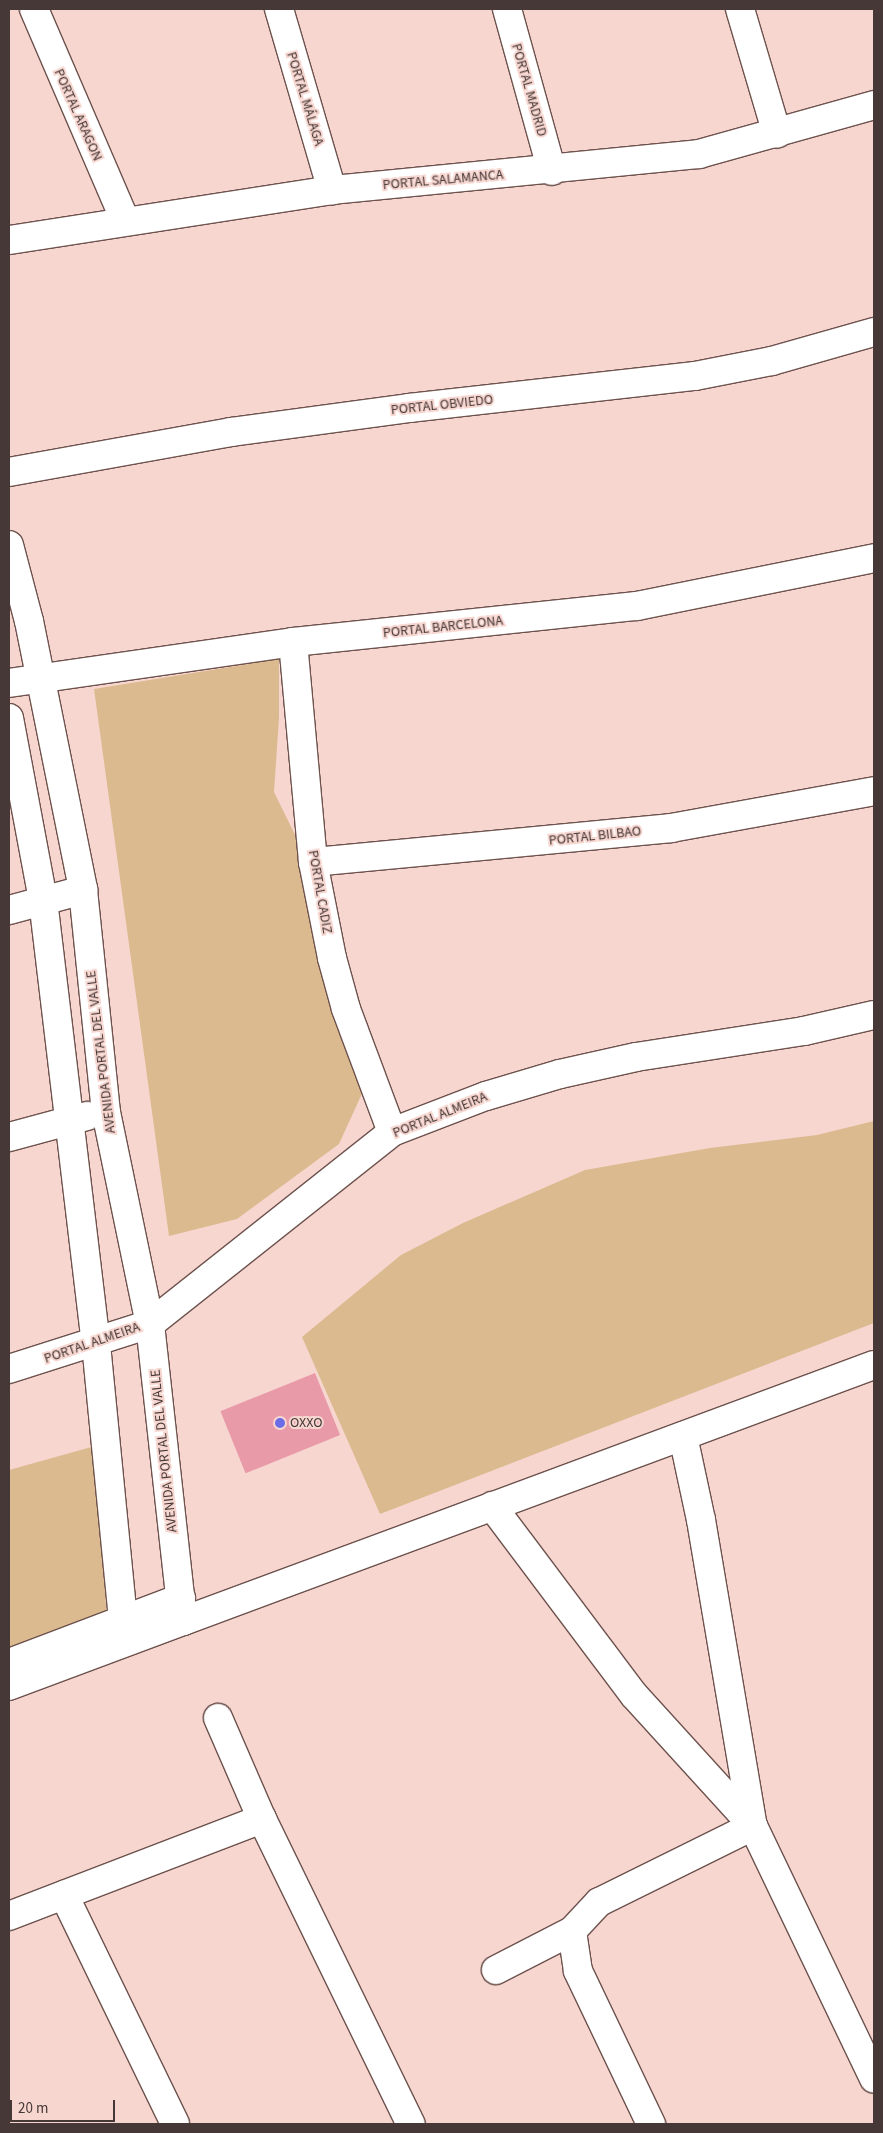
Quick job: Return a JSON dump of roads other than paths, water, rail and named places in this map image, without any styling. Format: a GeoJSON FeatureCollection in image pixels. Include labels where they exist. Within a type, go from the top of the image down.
{"type":"FeatureCollection","features":[{"type":"Feature","properties":{"kind":"street","name":"PORTAL ARAGON"},"geometry":{"type":"LineString","coordinates":[[34,9],[125,220]]}},
{"type":"Feature","properties":{"kind":"street","name":"PORTAL MÁLAGA"},"geometry":{"type":"LineString","coordinates":[[278,9],[332,190]]}},
{"type":"Feature","properties":{"kind":"street","name":"PORTAL MADRID"},"geometry":{"type":"LineString","coordinates":[[507,9],[552,171]]}},
{"type":"Feature","properties":{"kind":"street"},"geometry":{"type":"LineString","coordinates":[[740,9],[777,134]]}},
{"type":"Feature","properties":{"kind":"street","name":"PORTAL SALAMANCA"},"geometry":{"type":"LineString","coordinates":[[9,240],[125,220],[332,190],[552,171],[699,154],[777,134],[874,105]]}},
{"type":"Feature","properties":{"kind":"street","name":"PORTAL OBVIEDO"},"geometry":{"type":"LineString","coordinates":[[9,472],[231,432],[409,408],[695,376],[772,361],[874,332]]}},
{"type":"Feature","properties":{"kind":"street","name":"AVENIDA PORTAL DEL VALLE"},"geometry":{"type":"LineString","coordinates":[[9,545],[40,679],[83,890],[106,1112],[150,1324],[182,1609]]}},
{"type":"Feature","properties":{"kind":"street","name":"PORTAL BARCELONA"},"geometry":{"type":"LineString","coordinates":[[9,683],[293,642],[637,606],[874,558]]}},
{"type":"Feature","properties":{"kind":"street","name":"PORTAL CADIZ"},"geometry":{"type":"LineString","coordinates":[[293,642],[313,862],[332,958],[346,1009],[392,1132]]}},
{"type":"Feature","properties":{"kind":"street"},"geometry":{"type":"LineString","coordinates":[[9,718],[43,900],[96,1344],[124,1633]]}},
{"type":"Feature","properties":{"kind":"street","name":"PORTAL BILBAO"},"geometry":{"type":"LineString","coordinates":[[313,862],[671,828],[874,790]]}},
{"type":"Feature","properties":{"kind":"street"},"geometry":{"type":"LineString","coordinates":[[9,910],[83,890]]}},
{"type":"Feature","properties":{"kind":"street","name":"PORTAL ALMEIRA"},"geometry":{"type":"LineString","coordinates":[[9,1369],[96,1344],[150,1324],[392,1132],[486,1096],[560,1074],[636,1057],[804,1031],[874,1015]]}},
{"type":"Feature","properties":{"kind":"street"},"geometry":{"type":"LineString","coordinates":[[9,1137],[106,1112]]}},
{"type":"Feature","properties":{"kind":"street"},"geometry":{"type":"LineString","coordinates":[[9,1686],[124,1633],[182,1609],[492,1506],[874,1365]]}},
{"type":"Feature","properties":{"kind":"street"},"geometry":{"type":"LineString","coordinates":[[683,1436],[701,1520],[753,1826],[874,2078]]}},
{"type":"Feature","properties":{"kind":"street"},"geometry":{"type":"LineString","coordinates":[[492,1506],[634,1696],[753,1826]]}},
{"type":"Feature","properties":{"kind":"street"},"geometry":{"type":"LineString","coordinates":[[9,1663],[124,1633]]}},
{"type":"Feature","properties":{"kind":"street"},"geometry":{"type":"LineString","coordinates":[[218,1718],[262,1819],[411,2124]]}},
{"type":"Feature","properties":{"kind":"street"},"geometry":{"type":"LineString","coordinates":[[9,1916],[262,1819]]}},
{"type":"Feature","properties":{"kind":"street"},"geometry":{"type":"LineString","coordinates":[[496,1970],[572,1932],[599,1902],[753,1826]]}},
{"type":"Feature","properties":{"kind":"street"},"geometry":{"type":"LineString","coordinates":[[64,1895],[175,2124]]}},
{"type":"Feature","properties":{"kind":"street"},"geometry":{"type":"LineString","coordinates":[[572,1932],[578,1971],[651,2124]]}},
{"type":"Feature","properties":{"kind":"place","name":"OXXO"},"geometry":{"type":"Point","coordinates":[280,1423]}}]}
